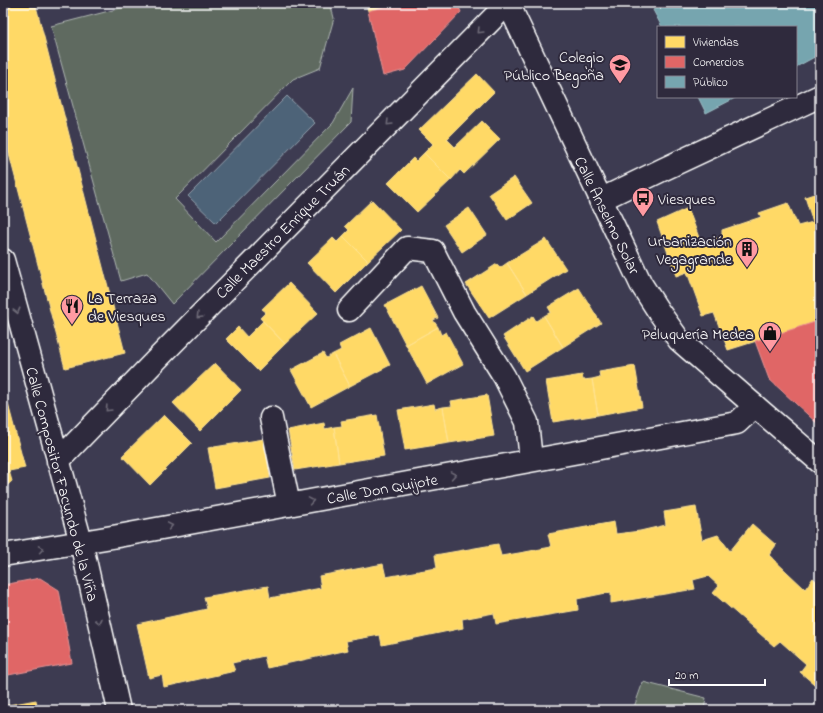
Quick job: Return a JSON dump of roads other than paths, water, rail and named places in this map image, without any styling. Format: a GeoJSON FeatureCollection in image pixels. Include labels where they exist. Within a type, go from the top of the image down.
{"type":"FeatureCollection","features":[{"type":"Feature","properties":{"kind":"street","name":"Calle Anselmo Solar"},"geometry":{"type":"LineString","coordinates":[[508,3],[641,284],[659,312],[679,340],[820,462]]}},
{"type":"Feature","properties":{"kind":"street","name":"Calle Maestro Enrique Truán"},"geometry":{"type":"LineString","coordinates":[[58,461],[508,3]]}},
{"type":"Feature","properties":{"kind":"street"},"geometry":{"type":"LineString","coordinates":[[600,200],[820,96]]}},
{"type":"Feature","properties":{"kind":"street"},"geometry":{"type":"LineString","coordinates":[[349,310],[407,248],[433,251],[464,312],[504,376],[527,422],[531,460]]}},
{"type":"Feature","properties":{"kind":"street","name":"Calle Compositor Facundo de la Viña"},"geometry":{"type":"LineString","coordinates":[[3,260],[81,542],[118,710]]}},
{"type":"Feature","properties":{"kind":"street","name":"Calle Don Quijote"},"geometry":{"type":"LineString","coordinates":[[3,555],[289,505],[737,423],[755,406]]}},
{"type":"Feature","properties":{"kind":"street"},"geometry":{"type":"LineString","coordinates":[[271,418],[289,505]]}},
{"type":"Feature","properties":{"kind":"water"},"geometry":{"type":"Polygon","coordinates":[[[287,96],[315,123],[216,223],[188,196],[287,96]]]}},
{"type":"Feature","properties":{"kind":"place","name":"Colegio Público Begoña"},"geometry":{"type":"Point","coordinates":[620,84]}},
{"type":"Feature","properties":{"kind":"place","name":"Viesques"},"geometry":{"type":"Point","coordinates":[643,218]}},
{"type":"Feature","properties":{"kind":"place","name":"Urbanización Vegagrande"},"geometry":{"type":"Point","coordinates":[747,268]}},
{"type":"Feature","properties":{"kind":"place","name":"La Terraza de Viesques"},"geometry":{"type":"Point","coordinates":[72,326]}},
{"type":"Feature","properties":{"kind":"place","name":"Peluquería Medea"},"geometry":{"type":"Point","coordinates":[770,352]}}]}
